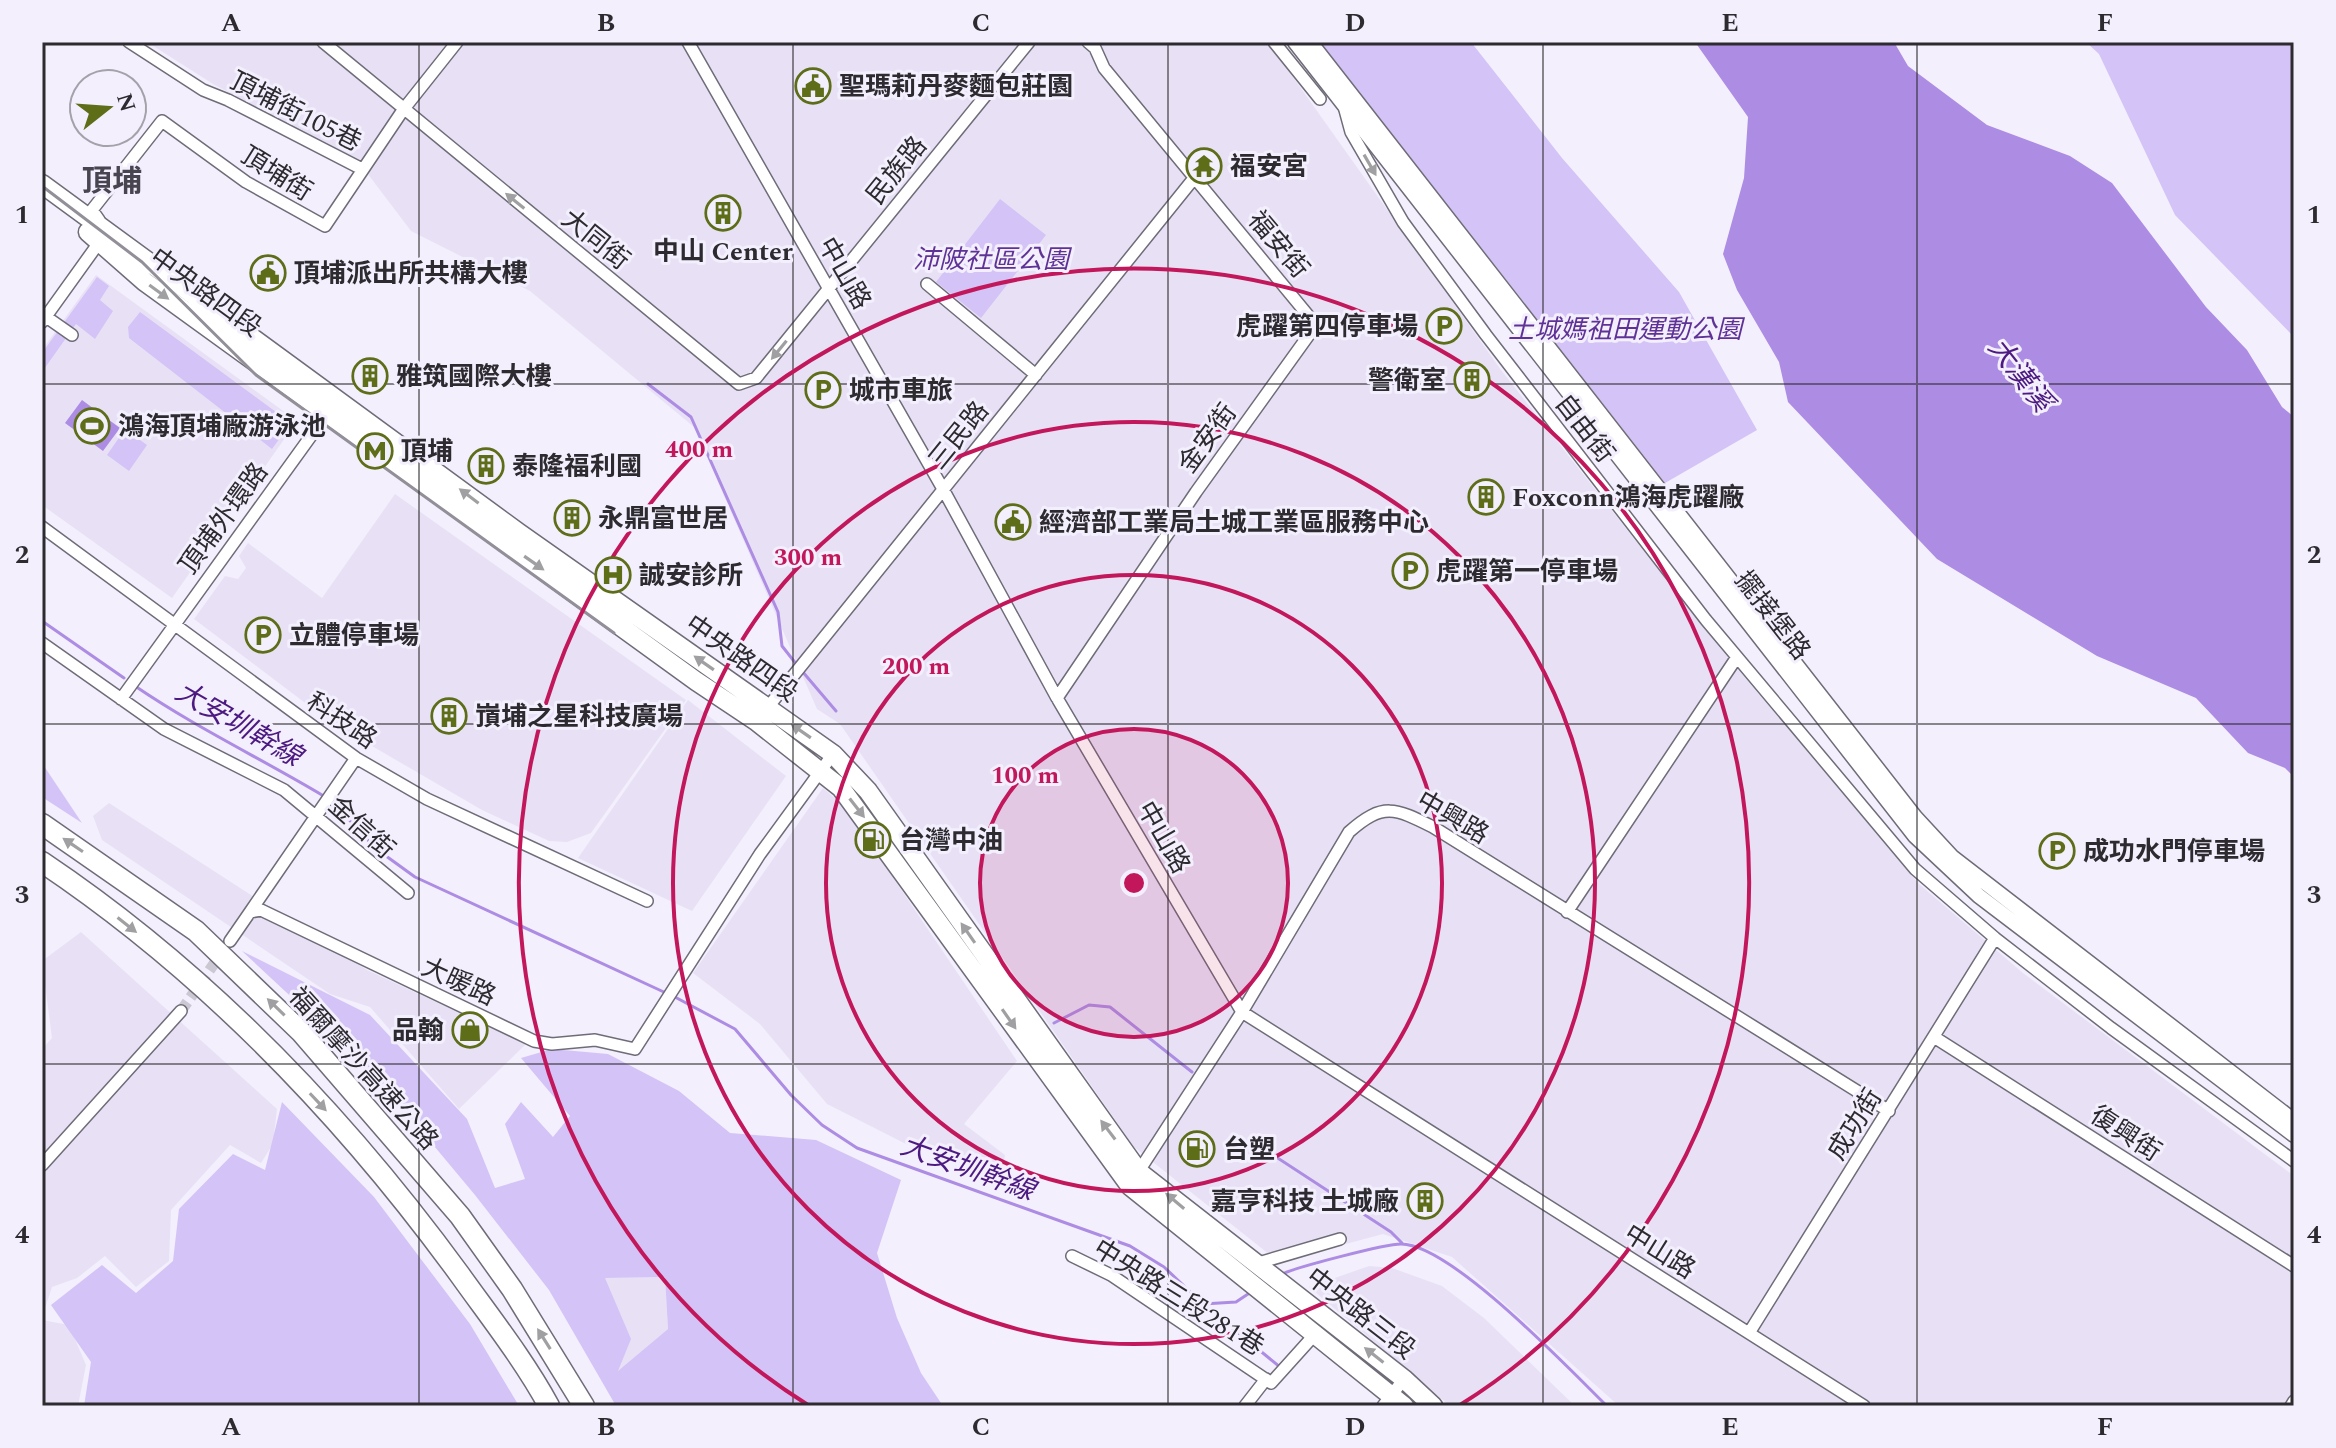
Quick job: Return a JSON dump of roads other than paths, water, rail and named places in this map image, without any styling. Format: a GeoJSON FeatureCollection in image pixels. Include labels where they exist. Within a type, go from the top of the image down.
{"type":"FeatureCollection","features":[{"type":"Feature","properties":{"kind":"highway","name":"福爾摩沙高速公路"},"geometry":{"type":"LineString","coordinates":[[42,824],[196,931],[301,1032],[460,1216],[512,1289],[584,1406]]}},
{"type":"Feature","properties":{"kind":"highway"},"geometry":{"type":"LineString","coordinates":[[42,862],[160,950],[268,1048],[366,1154],[427,1230],[548,1404]]}},
{"type":"Feature","properties":{"kind":"main road","name":"中央路四段"},"geometry":{"type":"LineString","coordinates":[[42,184],[104,237],[684,673],[833,754],[868,791],[1134,1179]]}},
{"type":"Feature","properties":{"kind":"main road","name":"中央路四段"},"geometry":{"type":"LineString","coordinates":[[42,198],[104,237]]}},
{"type":"Feature","properties":{"kind":"main road","name":"中央路四段"},"geometry":{"type":"LineString","coordinates":[[762,714],[841,788],[1134,1179],[1258,1277]]}},
{"type":"Feature","properties":{"kind":"main road","name":"中央路三段"},"geometry":{"type":"LineString","coordinates":[[1258,1277],[1327,1318],[1433,1406]]}},
{"type":"Feature","properties":{"kind":"main road","name":"中央路三段"},"geometry":{"type":"LineString","coordinates":[[1258,1277],[1315,1334],[1393,1403]]}},
{"type":"Feature","properties":{"kind":"street","name":"頂埔街105巷"},"geometry":{"type":"LineString","coordinates":[[129,42],[203,90],[362,169]]}},
{"type":"Feature","properties":{"kind":"street","name":"大同街"},"geometry":{"type":"LineString","coordinates":[[323,42],[739,384],[756,378],[828,289]]}},
{"type":"Feature","properties":{"kind":"street","name":"頂埔街"},"geometry":{"type":"LineString","coordinates":[[104,237],[92,210],[162,121],[246,182],[325,226],[403,110],[457,42]]}},
{"type":"Feature","properties":{"kind":"street","name":"中山路"},"geometry":{"type":"LineString","coordinates":[[688,42],[943,489],[1057,698],[1242,1012],[1864,1406]]}},
{"type":"Feature","properties":{"kind":"street","name":"民族路"},"geometry":{"type":"LineString","coordinates":[[828,289],[1029,42]]}},
{"type":"Feature","properties":{"kind":"street","name":"福安街"},"geometry":{"type":"LineString","coordinates":[[1088,42],[1316,325]]}},
{"type":"Feature","properties":{"kind":"street"},"geometry":{"type":"LineString","coordinates":[[1274,42],[1320,99]]}},
{"type":"Feature","properties":{"kind":"street","name":"擺接堡路"},"geometry":{"type":"LineString","coordinates":[[1295,42],[1915,836],[1979,896],[2294,1135]]}},
{"type":"Feature","properties":{"kind":"street","name":"擺接堡路"},"geometry":{"type":"LineString","coordinates":[[1310,42],[1915,817],[1981,883],[2294,1121]]}},
{"type":"Feature","properties":{"kind":"street","name":"自由街"},"geometry":{"type":"LineString","coordinates":[[1344,105],[1351,132],[1403,222],[1493,345],[1737,657],[1915,869],[1995,938],[2111,1028],[2294,1161]]}},
{"type":"Feature","properties":{"kind":"street","name":"三民路"},"geometry":{"type":"LineString","coordinates":[[762,714],[1195,177]]}},
{"type":"Feature","properties":{"kind":"street"},"geometry":{"type":"LineString","coordinates":[[72,335],[43,317],[104,237]]}},
{"type":"Feature","properties":{"kind":"street"},"geometry":{"type":"LineString","coordinates":[[927,284],[1036,375]]}},
{"type":"Feature","properties":{"kind":"street","name":"金安街"},"geometry":{"type":"LineString","coordinates":[[1057,698],[1196,492],[1316,325]]}},
{"type":"Feature","properties":{"kind":"street","name":"頂埔外環路"},"geometry":{"type":"LineString","coordinates":[[121,699],[332,406]]}},
{"type":"Feature","properties":{"kind":"street","name":"科技路"},"geometry":{"type":"LineString","coordinates":[[42,527],[356,758],[427,799],[647,901]]}},
{"type":"Feature","properties":{"kind":"street","name":"金信街"},"geometry":{"type":"LineString","coordinates":[[42,643],[164,729],[234,762],[318,814],[358,854],[408,893]]}},
{"type":"Feature","properties":{"kind":"street"},"geometry":{"type":"LineString","coordinates":[[1567,912],[1737,657]]}},
{"type":"Feature","properties":{"kind":"street"},"geometry":{"type":"LineString","coordinates":[[820,769],[833,754]]}},
{"type":"Feature","properties":{"kind":"street"},"geometry":{"type":"LineString","coordinates":[[230,941],[356,758]]}},
{"type":"Feature","properties":{"kind":"street","name":"大暖路"},"geometry":{"type":"LineString","coordinates":[[250,912],[261,910],[279,918],[534,1041],[552,1044],[595,1040],[635,1049],[820,769]]}},
{"type":"Feature","properties":{"kind":"street","name":"中興路"},"geometry":{"type":"LineString","coordinates":[[1134,1179],[1242,1012],[1349,832],[1371,813],[1399,810],[1889,1111]]}},
{"type":"Feature","properties":{"kind":"street","name":"成功街"},"geometry":{"type":"LineString","coordinates":[[1749,1333],[1995,938]]}},
{"type":"Feature","properties":{"kind":"street"},"geometry":{"type":"LineString","coordinates":[[42,1165],[181,1011]]}},
{"type":"Feature","properties":{"kind":"street","name":"復興街"},"geometry":{"type":"LineString","coordinates":[[1934,1037],[2294,1266]]}},
{"type":"Feature","properties":{"kind":"street"},"geometry":{"type":"LineString","coordinates":[[1258,1277],[1340,1239]]}},
{"type":"Feature","properties":{"kind":"street","name":"中央路三段281巷"},"geometry":{"type":"LineString","coordinates":[[1072,1256],[1111,1275],[1271,1383],[1327,1318]]}},
{"type":"Feature","properties":{"kind":"street"},"geometry":{"type":"LineString","coordinates":[[1245,1406],[1266,1379]]}},
{"type":"Feature","properties":{"kind":"street"},"geometry":{"type":"LineString","coordinates":[[1393,1403],[1404,1379]]}},
{"type":"Feature","properties":{"kind":"water","name":"大漢溪"},"geometry":{"type":"Polygon","coordinates":[[[1695,42],[1894,42],[1908,66],[1987,125],[2070,156],[2112,183],[2206,307],[2247,350],[2282,407],[2294,417],[2294,777],[2285,768],[2248,753],[2196,698],[2097,656],[1937,559],[1788,402],[1779,362],[1737,290],[1723,254],[1744,178],[1748,117],[1695,42]]]}},
{"type":"Feature","properties":{"kind":"water","name":"鴻海頂埔廠游泳池"},"geometry":{"type":"Polygon","coordinates":[[[82,400],[120,428],[103,451],[65,423],[82,400]]]}},
{"type":"Feature","properties":{"kind":"waterway"},"geometry":{"type":"LineString","coordinates":[[648,384],[691,417],[778,612],[782,646],[797,665]]}},
{"type":"Feature","properties":{"kind":"waterway","name":"大安圳幹線"},"geometry":{"type":"LineString","coordinates":[[42,621],[124,678]]}},
{"type":"Feature","properties":{"kind":"waterway"},"geometry":{"type":"LineString","coordinates":[[802,671],[836,711]]}},
{"type":"Feature","properties":{"kind":"waterway","name":"大安圳幹線"},"geometry":{"type":"LineString","coordinates":[[135,686],[322,795]]}},
{"type":"Feature","properties":{"kind":"waterway","name":"大安圳幹線"},"geometry":{"type":"LineString","coordinates":[[333,802],[375,848],[415,877],[666,993]]}},
{"type":"Feature","properties":{"kind":"waterway","name":"大安圳幹線"},"geometry":{"type":"LineString","coordinates":[[673,996],[735,1029],[791,1095],[822,1125],[857,1148],[1130,1246],[1164,1267],[1203,1304],[1236,1302],[1251,1292]]}},
{"type":"Feature","properties":{"kind":"waterway"},"geometry":{"type":"LineString","coordinates":[[1054,1023],[1089,1005],[1110,1007],[1192,1072]]}},
{"type":"Feature","properties":{"kind":"waterway"},"geometry":{"type":"LineString","coordinates":[[1250,1140],[1391,1232],[1402,1243]]}},
{"type":"Feature","properties":{"kind":"waterway","name":"大安圳幹線"},"geometry":{"type":"LineString","coordinates":[[1282,1274],[1392,1245],[1423,1249],[1449,1264],[1508,1311],[1607,1406]]}},
{"type":"Feature","properties":{"kind":"waterway"},"geometry":{"type":"LineString","coordinates":[[1203,1304],[1280,1367]]}},
{"type":"Feature","properties":{"kind":"tunnel"},"geometry":{"type":"LineString","coordinates":[[181,1011],[223,951]]}},
{"type":"Feature","properties":{"kind":"railway"},"geometry":{"type":"LineString","coordinates":[[42,186],[142,262],[256,375],[614,633]]}},
{"type":"Feature","properties":{"kind":"place","name":"聖瑪莉丹麥麵包莊園"},"geometry":{"type":"Point","coordinates":[813,86]}},
{"type":"Feature","properties":{"kind":"place","name":"福安宮"},"geometry":{"type":"Point","coordinates":[1204,166]}},
{"type":"Feature","properties":{"kind":"place","name":"中山 Center"},"geometry":{"type":"Point","coordinates":[723,213]}},
{"type":"Feature","properties":{"kind":"place","name":"頂埔派出所共構大樓"},"geometry":{"type":"Point","coordinates":[268,273]}},
{"type":"Feature","properties":{"kind":"place","name":"虎躍第四停車場"},"geometry":{"type":"Point","coordinates":[1444,326]}},
{"type":"Feature","properties":{"kind":"place","name":"雅筑國際大樓"},"geometry":{"type":"Point","coordinates":[370,376]}},
{"type":"Feature","properties":{"kind":"place","name":"警衛室"},"geometry":{"type":"Point","coordinates":[1472,380]}},
{"type":"Feature","properties":{"kind":"place","name":"城市車旅"},"geometry":{"type":"Point","coordinates":[823,390]}},
{"type":"Feature","properties":{"kind":"place","name":"鴻海頂埔廠游泳池"},"geometry":{"type":"Point","coordinates":[92,426]}},
{"type":"Feature","properties":{"kind":"place","name":"頂埔"},"geometry":{"type":"Point","coordinates":[375,451]}},
{"type":"Feature","properties":{"kind":"place","name":"泰隆福利國"},"geometry":{"type":"Point","coordinates":[486,466]}},
{"type":"Feature","properties":{"kind":"place","name":"Foxconn鴻海虎躍廠"},"geometry":{"type":"Point","coordinates":[1486,497]}},
{"type":"Feature","properties":{"kind":"place","name":"永鼎富世居"},"geometry":{"type":"Point","coordinates":[572,518]}},
{"type":"Feature","properties":{"kind":"place","name":"經濟部工業局土城工業區服務中心"},"geometry":{"type":"Point","coordinates":[1013,522]}},
{"type":"Feature","properties":{"kind":"place","name":"虎躍第一停車場"},"geometry":{"type":"Point","coordinates":[1410,571]}},
{"type":"Feature","properties":{"kind":"place","name":"誠安診所"},"geometry":{"type":"Point","coordinates":[613,575]}},
{"type":"Feature","properties":{"kind":"place","name":"立體停車場"},"geometry":{"type":"Point","coordinates":[263,635]}},
{"type":"Feature","properties":{"kind":"place","name":"嵿埔之星科技廣場"},"geometry":{"type":"Point","coordinates":[449,716]}},
{"type":"Feature","properties":{"kind":"place","name":"台灣中油"},"geometry":{"type":"Point","coordinates":[873,840]}},
{"type":"Feature","properties":{"kind":"place","name":"成功水門停車場"},"geometry":{"type":"Point","coordinates":[2057,851]}},
{"type":"Feature","properties":{"kind":"place","name":"品翰"},"geometry":{"type":"Point","coordinates":[470,1030]}},
{"type":"Feature","properties":{"kind":"place","name":"台塑"},"geometry":{"type":"Point","coordinates":[1197,1149]}},
{"type":"Feature","properties":{"kind":"place","name":"嘉亨科技 土城廠"},"geometry":{"type":"Point","coordinates":[1425,1201]}},
{"type":"Feature","properties":{"kind":"district","name":"頂埔"},"geometry":{"type":"Point","coordinates":[112,181]}},
{"type":"Feature","properties":{"kind":"park label","name":"沛陂社區公園"},"geometry":{"type":"Point","coordinates":[991,259]}},
{"type":"Feature","properties":{"kind":"park label","name":"土城媽祖田運動公園"},"geometry":{"type":"Point","coordinates":[1625,329]}}]}
